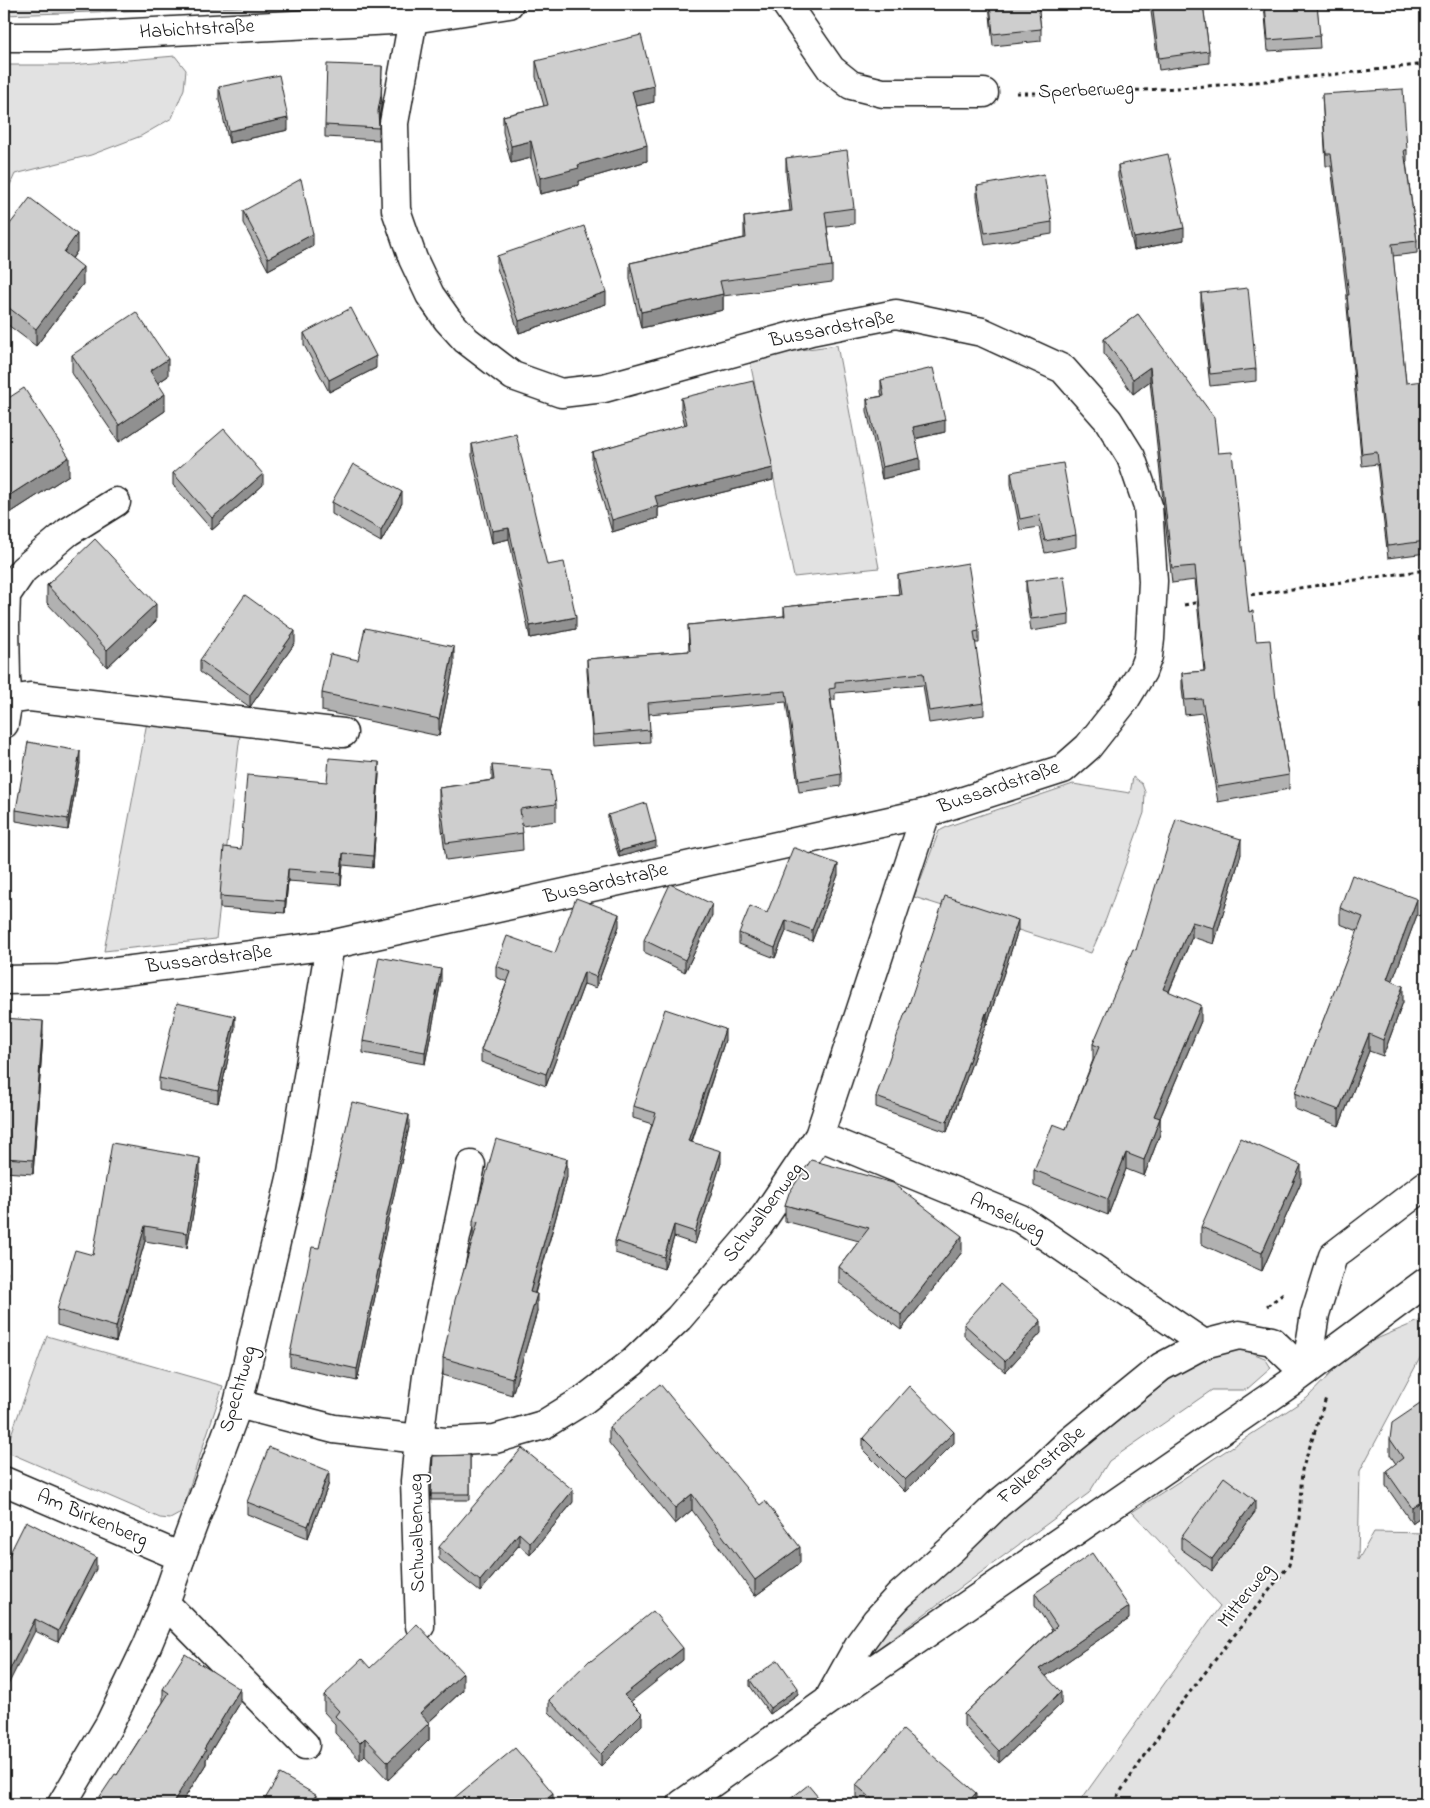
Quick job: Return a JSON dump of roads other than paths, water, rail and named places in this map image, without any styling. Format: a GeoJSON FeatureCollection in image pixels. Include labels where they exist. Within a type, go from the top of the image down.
{"type":"FeatureCollection","features":[{"type":"Feature","properties":{"kind":"street","name":"Habichtstraße"},"geometry":{"type":"LineString","coordinates":[[4,37],[54,37],[413,19],[509,4]]}},
{"type":"Feature","properties":{"kind":"street"},"geometry":{"type":"LineString","coordinates":[[786,4],[830,69],[851,85],[883,93],[984,93]]}},
{"type":"Feature","properties":{"kind":"street","name":"Bussardstraße"},"geometry":{"type":"LineString","coordinates":[[4,980],[60,979],[330,945],[926,812],[1063,769],[1105,727],[1125,700],[1142,672],[1148,656],[1153,581],[1148,506],[1131,457],[1108,420],[1063,369],[982,332],[896,314],[811,331],[604,388],[560,393],[513,376],[466,340],[447,319],[430,295],[417,268],[396,210],[394,123],[413,19]]}},
{"type":"Feature","properties":{"kind":"street"},"geometry":{"type":"LineString","coordinates":[[6,712],[6,595],[23,570],[68,532],[116,502]]}},
{"type":"Feature","properties":{"kind":"street"},"geometry":{"type":"LineString","coordinates":[[6,712],[30,697],[343,733]]}},
{"type":"Feature","properties":{"kind":"street","name":"Schwalbenweg"},"geometry":{"type":"LineString","coordinates":[[238,1404],[334,1429],[444,1442],[495,1439],[543,1424],[586,1399],[633,1362],[679,1318],[759,1225],[819,1136],[926,812]]}},
{"type":"Feature","properties":{"kind":"street","name":"Spechtweg"},"geometry":{"type":"LineString","coordinates":[[62,1804],[109,1725],[147,1646],[165,1603],[238,1404],[291,1178],[330,945]]}},
{"type":"Feature","properties":{"kind":"street","name":"Amselweg"},"geometry":{"type":"LineString","coordinates":[[819,1136],[1033,1226],[1204,1344]]}},
{"type":"Feature","properties":{"kind":"street","name":"Schwalbenweg"},"geometry":{"type":"LineString","coordinates":[[420,1626],[414,1481],[427,1376],[471,1165]]}},
{"type":"Feature","properties":{"kind":"street"},"geometry":{"type":"LineString","coordinates":[[1306,1371],[1315,1314],[1333,1256],[1426,1185]]}},
{"type":"Feature","properties":{"kind":"street","name":"Falkenstraße"},"geometry":{"type":"LineString","coordinates":[[682,1804],[1306,1371],[1426,1282]]}},
{"type":"Feature","properties":{"kind":"street","name":"Falkenstraße"},"geometry":{"type":"LineString","coordinates":[[828,1701],[860,1643],[876,1621],[899,1596],[953,1548],[998,1504],[1044,1466],[1076,1436],[1161,1367],[1204,1344],[1239,1336],[1272,1341],[1299,1367],[1306,1371]]}},
{"type":"Feature","properties":{"kind":"street","name":"Am Birkenberg"},"geometry":{"type":"LineString","coordinates":[[4,1483],[181,1557]]}},
{"type":"Feature","properties":{"kind":"street"},"geometry":{"type":"LineString","coordinates":[[165,1603],[305,1745]]}}]}
